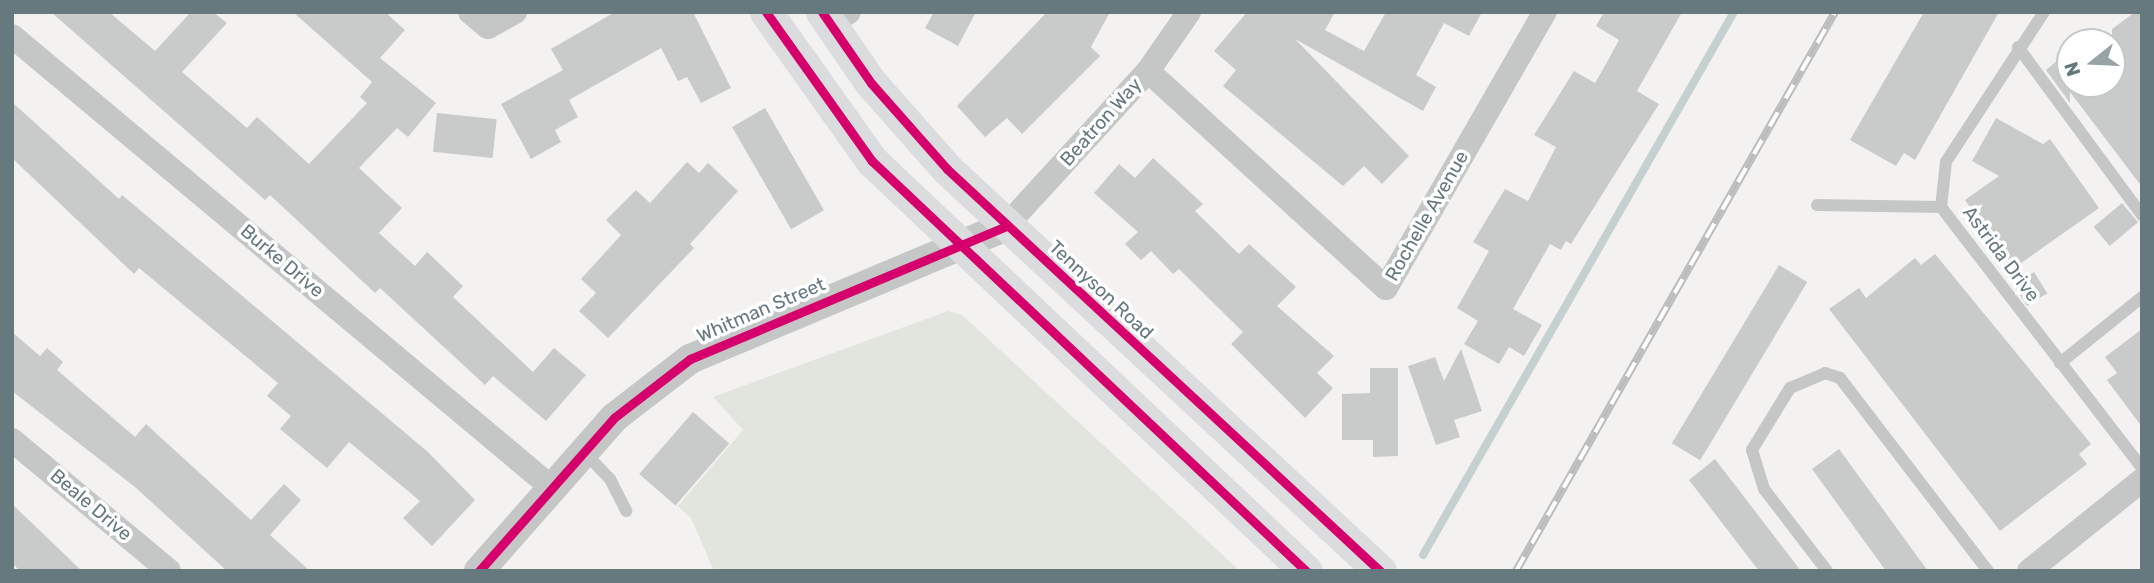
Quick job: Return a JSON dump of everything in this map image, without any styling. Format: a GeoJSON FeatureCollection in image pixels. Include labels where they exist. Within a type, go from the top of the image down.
{"type":"FeatureCollection","features":[{"type":"Feature","properties":{"kind":"main road"},"geometry":{"type":"LineString","coordinates":[[766,12],[872,160],[960,249],[1306,571]]}},
{"type":"Feature","properties":{"kind":"main road","name":"Tennyson Road"},"geometry":{"type":"LineString","coordinates":[[834,16],[908,129],[1006,226],[1380,571]]}},
{"type":"Feature","properties":{"kind":"street"},"geometry":{"type":"LineString","coordinates":[[470,12],[488,27],[515,12]]}},
{"type":"Feature","properties":{"kind":"street","name":"Beatron Way"},"geometry":{"type":"LineString","coordinates":[[1006,226],[1147,71],[1189,12]]}},
{"type":"Feature","properties":{"kind":"street","name":"Rochelle Avenue"},"geometry":{"type":"LineString","coordinates":[[1147,71],[1386,288],[1545,12]]}},
{"type":"Feature","properties":{"kind":"street","name":"Burke Drive"},"geometry":{"type":"LineString","coordinates":[[12,36],[551,487]]}},
{"type":"Feature","properties":{"kind":"street","name":"Whitman Street"},"geometry":{"type":"LineString","coordinates":[[479,571],[583,451],[651,387],[731,338],[960,249],[1006,226]]}},
{"type":"Feature","properties":{"kind":"street","name":"Beale Drive"},"geometry":{"type":"LineString","coordinates":[[12,440],[169,571]]}},
{"type":"Feature","properties":{"kind":"street"},"geometry":{"type":"LineString","coordinates":[[2029,571],[2142,480]]}},
{"type":"Feature","properties":{"kind":"lane","name":"Astrida Drive"},"geometry":{"type":"LineString","coordinates":[[2044,12],[2018,47],[1946,162],[1941,208],[2142,468]]}},
{"type":"Feature","properties":{"kind":"lane"},"geometry":{"type":"LineString","coordinates":[[2018,47],[2142,215]]}},
{"type":"Feature","properties":{"kind":"lane"},"geometry":{"type":"LineString","coordinates":[[1817,205],[1941,208]]}},
{"type":"Feature","properties":{"kind":"lane"},"geometry":{"type":"LineString","coordinates":[[2060,363],[2142,297]]}},
{"type":"Feature","properties":{"kind":"lane"},"geometry":{"type":"LineString","coordinates":[[1827,571],[1764,489],[1752,450],[1790,388],[1825,373],[1840,378],[1988,571]]}},
{"type":"Feature","properties":{"kind":"lane"},"geometry":{"type":"LineString","coordinates":[[583,451],[610,480],[626,510]]}},
{"type":"Feature","properties":{"kind":"shaded area"},"geometry":{"type":"Polygon","coordinates":[[[948,311],[962,315],[1240,571],[714,571],[691,518],[678,506],[743,430],[713,397],[948,311]]]}},
{"type":"Feature","properties":{"kind":"building"},"geometry":{"type":"Polygon","coordinates":[[[51,12],[109,12],[155,51],[191,12],[213,12],[227,23],[182,72],[247,128],[257,117],[309,164],[367,103],[360,97],[372,82],[293,12],[385,12],[405,30],[380,58],[436,103],[408,137],[397,128],[359,168],[402,208],[379,233],[415,266],[427,252],[463,286],[453,297],[533,372],[554,348],[586,375],[546,421],[493,376],[485,385],[380,288],[375,293],[270,195],[265,200],[51,12]]]}},
{"type":"Feature","properties":{"kind":"building"},"geometry":{"type":"Polygon","coordinates":[[[615,12],[693,12],[731,88],[701,103],[687,77],[678,81],[661,48],[569,100],[578,117],[555,130],[561,142],[531,159],[501,104],[563,70],[551,49],[615,12]]]}},
{"type":"Feature","properties":{"kind":"building"},"geometry":{"type":"Polygon","coordinates":[[[934,12],[976,12],[958,46],[925,28],[934,12]]]}},
{"type":"Feature","properties":{"kind":"building"},"geometry":{"type":"Polygon","coordinates":[[[1047,12],[1110,12],[1091,47],[1100,56],[1022,134],[1007,118],[985,137],[957,106],[1047,12]]]}},
{"type":"Feature","properties":{"kind":"building"},"geometry":{"type":"Polygon","coordinates":[[[1247,12],[1335,12],[1325,30],[1364,51],[1386,12],[1482,12],[1469,36],[1444,23],[1416,75],[1436,87],[1423,111],[1295,39],[1409,156],[1382,184],[1364,166],[1343,186],[1223,86],[1236,70],[1214,51],[1247,12]]]}},
{"type":"Feature","properties":{"kind":"building"},"geometry":{"type":"Polygon","coordinates":[[[1604,12],[1682,12],[1637,91],[1659,104],[1571,244],[1566,241],[1561,250],[1550,244],[1513,309],[1542,325],[1524,356],[1509,347],[1499,364],[1464,344],[1478,321],[1457,308],[1489,251],[1473,242],[1505,189],[1528,201],[1556,147],[1534,135],[1574,71],[1595,83],[1619,40],[1596,26],[1604,12]]]}},
{"type":"Feature","properties":{"kind":"building"},"geometry":{"type":"Polygon","coordinates":[[[1924,12],[1999,12],[1915,160],[1904,153],[1896,166],[1850,140],[1924,12]]]}},
{"type":"Feature","properties":{"kind":"building"},"geometry":{"type":"Polygon","coordinates":[[[2135,12],[2142,12],[2142,187],[2075,98],[2126,98],[2126,28],[2113,28],[2135,12]]]}},
{"type":"Feature","properties":{"kind":"building"},"geometry":{"type":"Polygon","coordinates":[[[2056,62],[2056,84],[2046,70],[2056,62]]]}},
{"type":"Feature","properties":{"kind":"building"},"geometry":{"type":"Polygon","coordinates":[[[12,102],[119,199],[122,195],[428,452],[475,500],[432,546],[403,518],[420,501],[349,442],[327,468],[280,429],[291,416],[267,396],[278,383],[139,268],[134,274],[12,158],[12,102]]]}},
{"type":"Feature","properties":{"kind":"building"},"geometry":{"type":"Polygon","coordinates":[[[765,108],[824,210],[791,229],[732,127],[765,108]]]}},
{"type":"Feature","properties":{"kind":"building"},"geometry":{"type":"Polygon","coordinates":[[[437,113],[497,119],[493,158],[433,152],[437,113]]]}},
{"type":"Feature","properties":{"kind":"building"},"geometry":{"type":"Polygon","coordinates":[[[1996,118],[2043,144],[2050,139],[2099,208],[2014,268],[1965,200],[1999,176],[1972,161],[1996,118]]]}},
{"type":"Feature","properties":{"kind":"building"},"geometry":{"type":"Polygon","coordinates":[[[1153,158],[1203,204],[1195,211],[1239,254],[1249,244],[1296,287],[1277,306],[1334,356],[1317,373],[1333,388],[1305,418],[1231,344],[1243,332],[1179,269],[1173,274],[1151,251],[1141,260],[1125,244],[1138,232],[1094,193],[1119,164],[1135,178],[1153,158]]]}},
{"type":"Feature","properties":{"kind":"building"},"geometry":{"type":"Polygon","coordinates":[[[687,162],[699,173],[708,163],[738,191],[690,244],[694,248],[608,338],[579,311],[596,293],[581,279],[621,235],[606,220],[636,190],[650,203],[687,162]]]}},
{"type":"Feature","properties":{"kind":"building"},"geometry":{"type":"Polygon","coordinates":[[[2122,203],[2138,222],[2110,246],[2094,227],[2122,203]]]}},
{"type":"Feature","properties":{"kind":"building"},"geometry":{"type":"Polygon","coordinates":[[[1935,254],[2091,444],[2079,454],[2087,464],[2000,531],[1829,309],[1859,288],[1866,298],[1915,258],[1921,265],[1935,254]]]}},
{"type":"Feature","properties":{"kind":"building"},"geometry":{"type":"Polygon","coordinates":[[[1779,265],[1807,282],[1700,460],[1672,443],[1779,265]]]}},
{"type":"Feature","properties":{"kind":"building"},"geometry":{"type":"Polygon","coordinates":[[[2034,272],[2047,293],[2027,306],[2014,285],[2034,272]]]}},
{"type":"Feature","properties":{"kind":"building"},"geometry":{"type":"Polygon","coordinates":[[[2142,329],[2142,427],[2107,380],[2117,373],[2105,357],[2142,329]]]}},
{"type":"Feature","properties":{"kind":"building"},"geometry":{"type":"Polygon","coordinates":[[[12,332],[40,356],[47,348],[63,362],[57,370],[135,437],[146,424],[251,520],[284,484],[301,500],[270,535],[310,571],[227,571],[135,487],[12,391],[12,332]]]}},
{"type":"Feature","properties":{"kind":"building"},"geometry":{"type":"Polygon","coordinates":[[[1461,349],[1482,411],[1454,420],[1460,437],[1436,445],[1408,366],[1435,357],[1444,381],[1461,349]]]}},
{"type":"Feature","properties":{"kind":"building"},"geometry":{"type":"Polygon","coordinates":[[[1370,368],[1398,368],[1398,456],[1373,457],[1373,440],[1342,440],[1342,394],[1370,393],[1370,368]]]}},
{"type":"Feature","properties":{"kind":"building"},"geometry":{"type":"Polygon","coordinates":[[[693,412],[729,443],[675,505],[639,474],[693,412]]]}},
{"type":"Feature","properties":{"kind":"building"},"geometry":{"type":"Polygon","coordinates":[[[1839,449],[1928,571],[1886,571],[1812,469],[1839,449]]]}},
{"type":"Feature","properties":{"kind":"building"},"geometry":{"type":"Polygon","coordinates":[[[1715,459],[1801,571],[1759,571],[1689,480],[1715,459]]]}},
{"type":"Feature","properties":{"kind":"building"},"geometry":{"type":"Polygon","coordinates":[[[12,504],[82,571],[20,571],[12,563],[12,504]]]}},
{"type":"Feature","properties":{"kind":"waterway"},"geometry":{"type":"LineString","coordinates":[[1423,555],[1734,12]]}},
{"type":"Feature","properties":{"kind":"railway"},"geometry":{"type":"LineString","coordinates":[[1516,571],[1835,12]]}},
{"type":"Feature","properties":{"kind":"cycle path"},"geometry":{"type":"LineString","coordinates":[[766,12],[872,161],[1306,571]]}},
{"type":"Feature","properties":{"kind":"cycle path"},"geometry":{"type":"LineString","coordinates":[[822,12],[871,83],[947,169],[1380,571]]}},
{"type":"Feature","properties":{"kind":"cycle path"},"geometry":{"type":"LineString","coordinates":[[479,571],[615,417],[690,359],[1006,226]]}}]}
